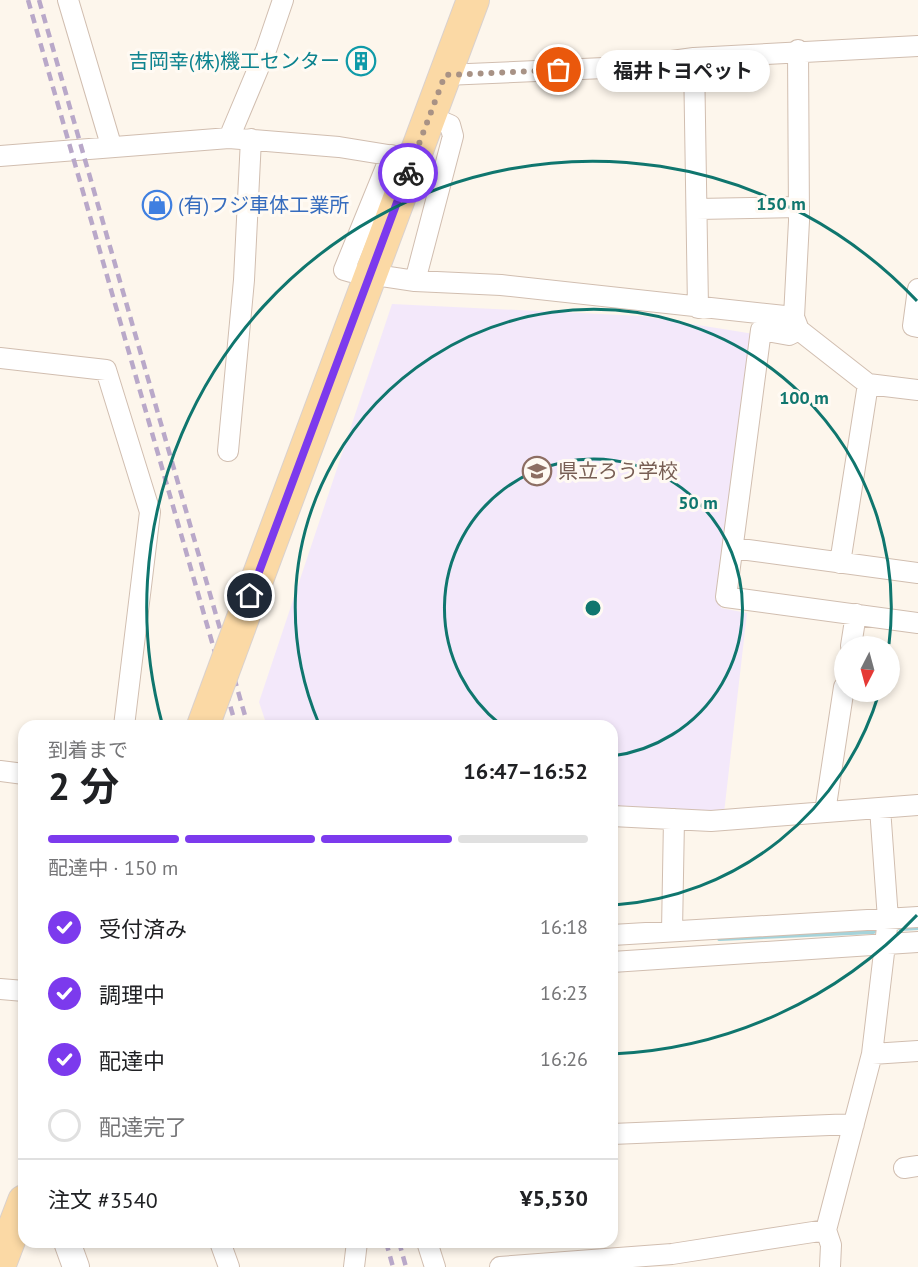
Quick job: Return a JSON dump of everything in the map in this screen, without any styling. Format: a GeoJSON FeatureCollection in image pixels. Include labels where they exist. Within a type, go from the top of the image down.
{"type":"FeatureCollection","features":[{"type":"Feature","properties":{"kind":"main road"},"geometry":{"type":"LineString","coordinates":[[205,720],[402,157],[429,116],[473,0]]}},
{"type":"Feature","properties":{"kind":"main road"},"geometry":{"type":"LineString","coordinates":[[0,1264],[18,1217]]}},
{"type":"Feature","properties":{"kind":"street"},"geometry":{"type":"LineString","coordinates":[[68,0],[111,145]]}},
{"type":"Feature","properties":{"kind":"street"},"geometry":{"type":"LineString","coordinates":[[229,138],[266,50],[283,0]]}},
{"type":"Feature","properties":{"kind":"street"},"geometry":{"type":"LineString","coordinates":[[445,75],[627,68],[694,58],[918,46]]}},
{"type":"Feature","properties":{"kind":"street"},"geometry":{"type":"LineString","coordinates":[[798,51],[799,207],[796,323],[789,335],[761,330],[726,597],[918,623]]}},
{"type":"Feature","properties":{"kind":"street"},"geometry":{"type":"LineString","coordinates":[[694,58],[698,308]]}},
{"type":"Feature","properties":{"kind":"street"},"geometry":{"type":"LineString","coordinates":[[415,280],[453,136],[450,124],[429,116]]}},
{"type":"Feature","properties":{"kind":"street"},"geometry":{"type":"LineString","coordinates":[[1,161],[111,145],[229,138],[402,157],[344,270],[351,272]]}},
{"type":"Feature","properties":{"kind":"street"},"geometry":{"type":"LineString","coordinates":[[228,451],[244,280],[251,139]]}},
{"type":"Feature","properties":{"kind":"street"},"geometry":{"type":"LineString","coordinates":[[697,209],[799,207]]}},
{"type":"Feature","properties":{"kind":"street"},"geometry":{"type":"LineString","coordinates":[[382,276],[524,288],[698,308],[796,323],[868,384],[918,390]]}},
{"type":"Feature","properties":{"kind":"street"},"geometry":{"type":"LineString","coordinates":[[918,288],[913,326],[918,327]]}},
{"type":"Feature","properties":{"kind":"street"},"geometry":{"type":"LineString","coordinates":[[0,358],[106,370],[150,512],[125,720]]}},
{"type":"Feature","properties":{"kind":"street"},"geometry":{"type":"LineString","coordinates":[[840,563],[868,384]]}},
{"type":"Feature","properties":{"kind":"street"},"geometry":{"type":"LineString","coordinates":[[733,548],[918,573]]}},
{"type":"Feature","properties":{"kind":"street"},"geometry":{"type":"LineString","coordinates":[[853,636],[856,615]]}},
{"type":"Feature","properties":{"kind":"street"},"geometry":{"type":"LineString","coordinates":[[825,812],[842,702]]}},
{"type":"Feature","properties":{"kind":"street"},"geometry":{"type":"LineString","coordinates":[[0,771],[18,773]]}},
{"type":"Feature","properties":{"kind":"street"},"geometry":{"type":"LineString","coordinates":[[618,816],[711,821],[918,805]]}},
{"type":"Feature","properties":{"kind":"street"},"geometry":{"type":"LineString","coordinates":[[830,1267],[831,1245],[826,1230],[872,1054],[888,919],[880,808]]}},
{"type":"Feature","properties":{"kind":"street"},"geometry":{"type":"LineString","coordinates":[[672,932],[674,819]]}},
{"type":"Feature","properties":{"kind":"street"},"geometry":{"type":"LineString","coordinates":[[618,935],[918,917]]}},
{"type":"Feature","properties":{"kind":"street"},"geometry":{"type":"LineString","coordinates":[[618,962],[918,942]]}},
{"type":"Feature","properties":{"kind":"street"},"geometry":{"type":"LineString","coordinates":[[0,989],[18,990]]}},
{"type":"Feature","properties":{"kind":"street"},"geometry":{"type":"LineString","coordinates":[[872,1054],[918,1051]]}},
{"type":"Feature","properties":{"kind":"street"},"geometry":{"type":"LineString","coordinates":[[618,1134],[854,1124]]}},
{"type":"Feature","properties":{"kind":"street"},"geometry":{"type":"LineString","coordinates":[[500,1267],[672,1254],[826,1230]]}},
{"type":"Feature","properties":{"kind":"street"},"geometry":{"type":"LineString","coordinates":[[70,1248],[76,1267]]}},
{"type":"Feature","properties":{"kind":"street"},"geometry":{"type":"LineString","coordinates":[[222,1248],[229,1267]]}},
{"type":"Feature","properties":{"kind":"street"},"geometry":{"type":"LineString","coordinates":[[354,1267],[356,1248]]}},
{"type":"Feature","properties":{"kind":"street"},"geometry":{"type":"LineString","coordinates":[[429,1248],[435,1267]]}},
{"type":"Feature","properties":{"kind":"shaded area","name":"県立ろう学校"},"geometry":{"type":"Polygon","coordinates":[[[392,304],[642,316],[754,334],[721,608],[747,613],[724,813],[618,806],[618,720],[265,720],[259,702],[392,304]]]}},
{"type":"Feature","properties":{"kind":"waterway"},"geometry":{"type":"LineString","coordinates":[[901,928],[918,927]]}},
{"type":"Feature","properties":{"kind":"waterway"},"geometry":{"type":"LineString","coordinates":[[720,938],[873,931]]}},
{"type":"Feature","properties":{"kind":"railway"},"geometry":{"type":"LineString","coordinates":[[28,0],[234,720]]}},
{"type":"Feature","properties":{"kind":"railway"},"geometry":{"type":"LineString","coordinates":[[39,0],[246,720]]}},
{"type":"Feature","properties":{"kind":"railway"},"geometry":{"type":"LineString","coordinates":[[388,1248],[393,1267]]}},
{"type":"Feature","properties":{"kind":"railway"},"geometry":{"type":"LineString","coordinates":[[401,1248],[406,1267]]}},
{"type":"Feature","properties":{"kind":"way so far"},"geometry":{"type":"LineString","coordinates":[[408,173],[445,75],[559,70]]}},
{"type":"Feature","properties":{"kind":"place","name":"吉岡幸(株)機工センター"},"geometry":{"type":"Point","coordinates":[361,61]}},
{"type":"Feature","properties":{"kind":"place","name":"福井トヨペット"},"geometry":{"type":"Point","coordinates":[559,70]}},
{"type":"Feature","properties":{"kind":"place","name":"(有)フジ車体工業所"},"geometry":{"type":"Point","coordinates":[157,205]}},
{"type":"Feature","properties":{"kind":"place","name":"県立ろう学校"},"geometry":{"type":"Point","coordinates":[537,471]}},
{"type":"Feature","properties":{"kind":"route"},"geometry":{"type":"LineString","coordinates":[[250,596],[408,173]]}}]}
